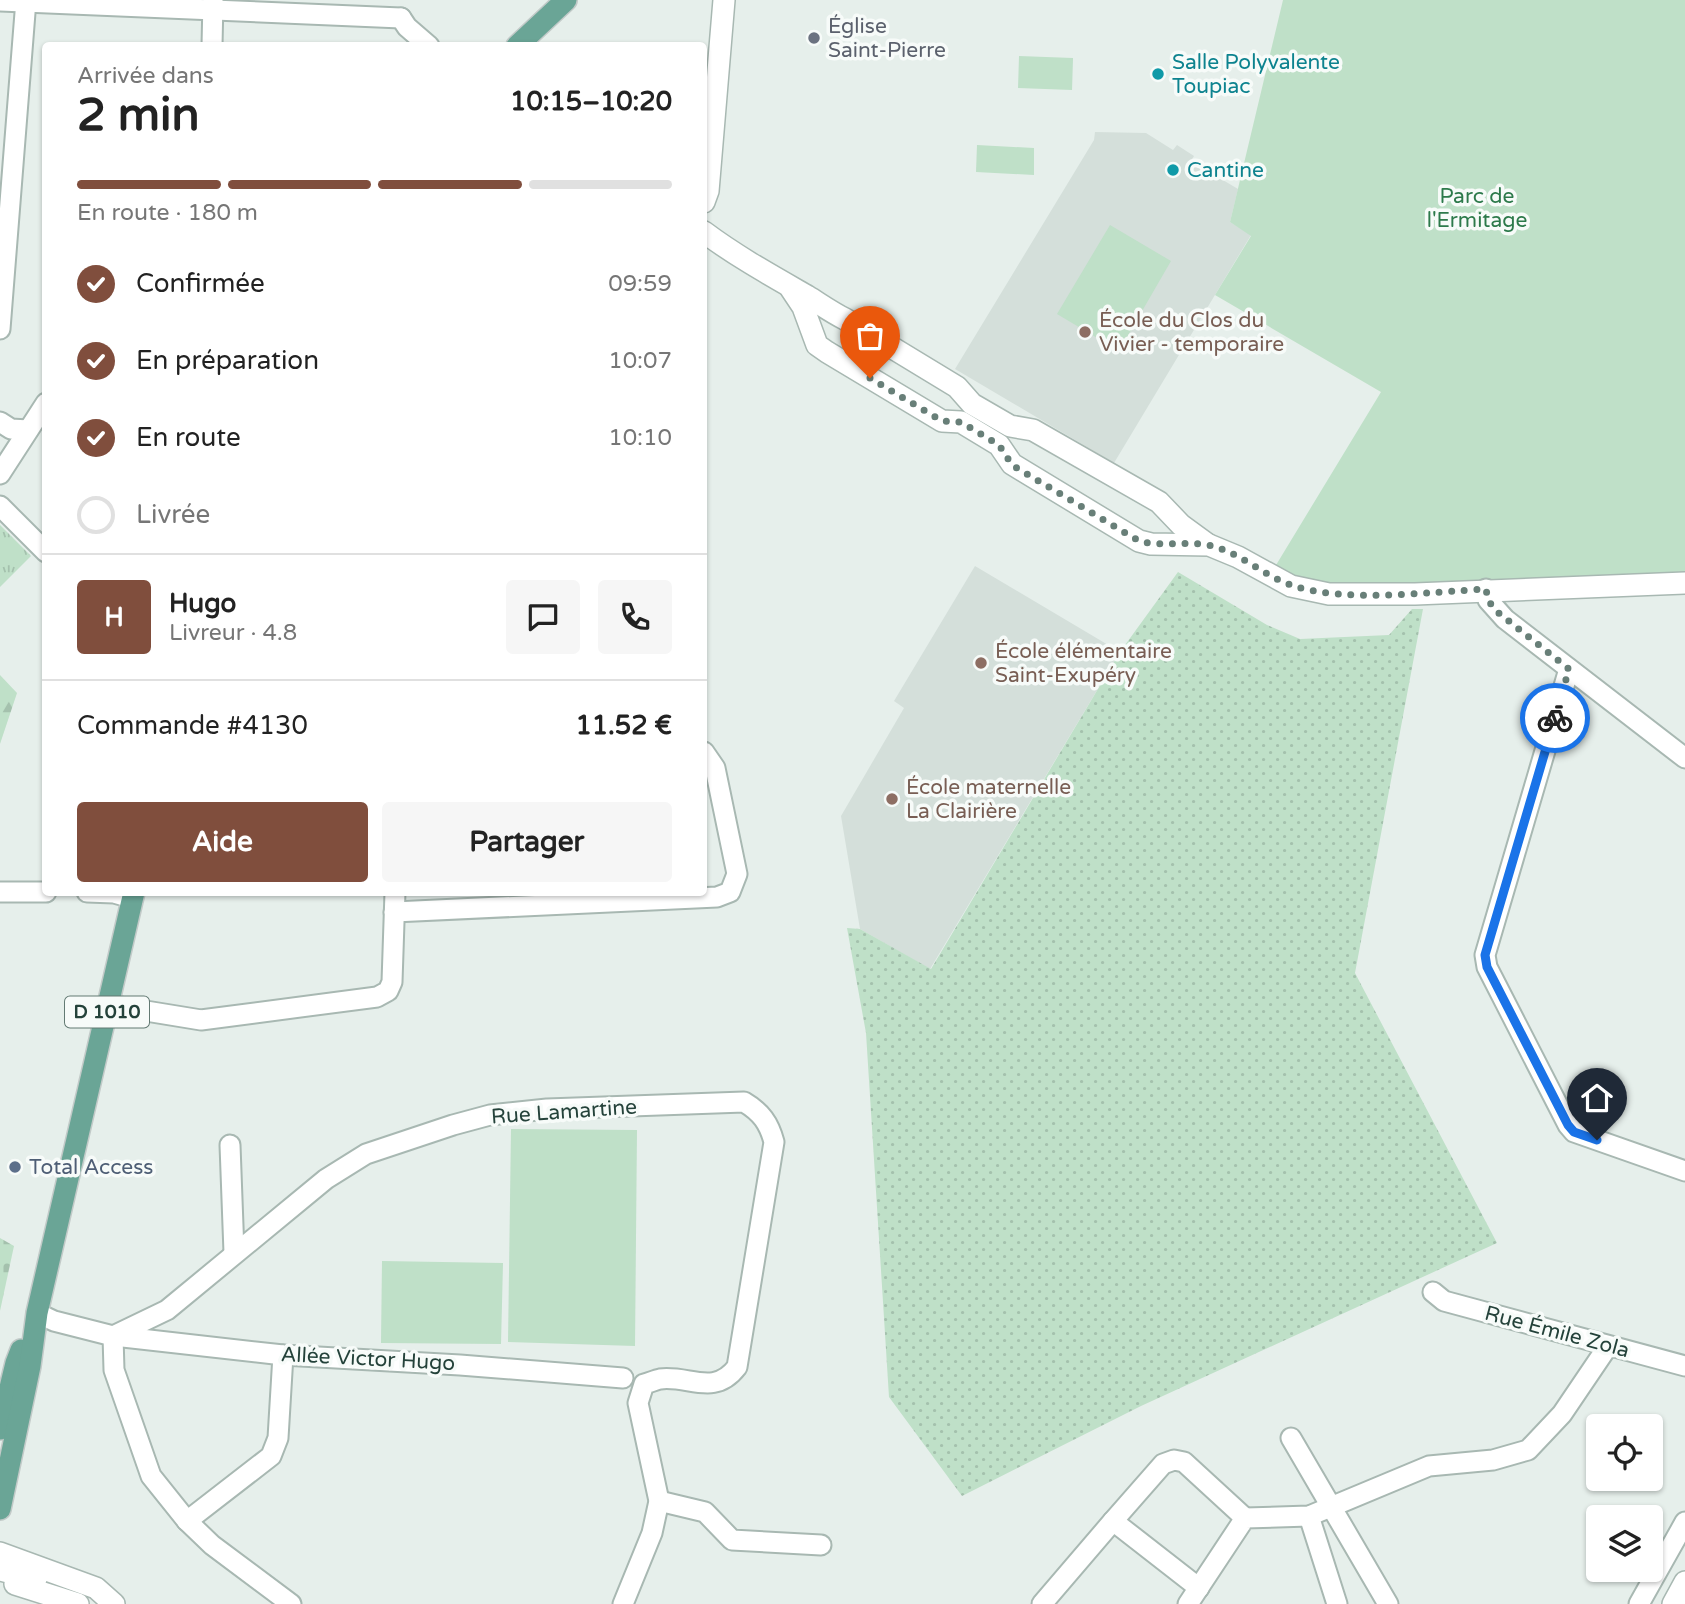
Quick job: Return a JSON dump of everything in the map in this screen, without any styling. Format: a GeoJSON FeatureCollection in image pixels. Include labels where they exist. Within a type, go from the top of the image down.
{"type":"FeatureCollection","features":[{"type":"Feature","properties":{"kind":"main road"},"geometry":{"type":"LineString","coordinates":[[521,42],[566,0]]}},
{"type":"Feature","properties":{"kind":"main road","name":"D 1010"},"geometry":{"type":"LineString","coordinates":[[0,1509],[30,1366],[37,1313],[133,896]]}},
{"type":"Feature","properties":{"kind":"main road","name":"D 1010"},"geometry":{"type":"LineString","coordinates":[[0,1429],[16,1363],[37,1313]]}},
{"type":"Feature","properties":{"kind":"street"},"geometry":{"type":"LineString","coordinates":[[707,194],[724,0]]}},
{"type":"Feature","properties":{"kind":"street"},"geometry":{"type":"LineString","coordinates":[[0,1],[402,9],[407,27],[424,42]]}},
{"type":"Feature","properties":{"kind":"street"},"geometry":{"type":"LineString","coordinates":[[0,329],[26,1]]}},
{"type":"Feature","properties":{"kind":"street"},"geometry":{"type":"LineString","coordinates":[[212,42],[213,5]]}},
{"type":"Feature","properties":{"kind":"street"},"geometry":{"type":"LineString","coordinates":[[707,234],[791,289],[957,387],[972,404],[1010,426],[1033,430],[1158,502],[1176,520],[1209,545],[1238,557],[1291,586],[1329,594],[1415,594],[1486,589],[1685,583]]}},
{"type":"Feature","properties":{"kind":"street"},"geometry":{"type":"LineString","coordinates":[[791,289],[803,307],[817,345],[827,352],[942,421],[961,422],[971,428],[999,445],[1012,465],[1139,541],[1151,544],[1209,545]]}},
{"type":"Feature","properties":{"kind":"street"},"geometry":{"type":"LineString","coordinates":[[810,327],[827,311]]}},
{"type":"Feature","properties":{"kind":"street"},"geometry":{"type":"LineString","coordinates":[[0,474],[42,409]]}},
{"type":"Feature","properties":{"kind":"street"},"geometry":{"type":"LineString","coordinates":[[0,422],[11,429],[28,430]]}},
{"type":"Feature","properties":{"kind":"street"},"geometry":{"type":"LineString","coordinates":[[0,506],[42,548]]}},
{"type":"Feature","properties":{"kind":"street"},"geometry":{"type":"LineString","coordinates":[[1166,544],[1176,520]]}},
{"type":"Feature","properties":{"kind":"street"},"geometry":{"type":"LineString","coordinates":[[1486,589],[1488,600],[1495,610],[1682,754]]}},
{"type":"Feature","properties":{"kind":"street"},"geometry":{"type":"LineString","coordinates":[[1569,669],[1485,955],[1487,967],[1574,1132],[1685,1171]]}},
{"type":"Feature","properties":{"kind":"street"},"geometry":{"type":"LineString","coordinates":[[109,1004],[201,1020],[377,997],[388,991],[392,982],[395,902],[717,897],[730,892],[737,874],[715,768],[707,756]]}},
{"type":"Feature","properties":{"kind":"street"},"geometry":{"type":"LineString","coordinates":[[0,892],[42,892]]}},
{"type":"Feature","properties":{"kind":"street","name":"Rue Lamartine"},"geometry":{"type":"LineString","coordinates":[[113,1336],[167,1310],[326,1179],[366,1154],[490,1115],[547,1109],[744,1102],[757,1109],[770,1126],[774,1142],[737,1367],[729,1378],[707,1384],[661,1379],[644,1384],[638,1403],[659,1501]]}},
{"type":"Feature","properties":{"kind":"street"},"geometry":{"type":"LineString","coordinates":[[230,1145],[234,1254]]}},
{"type":"Feature","properties":{"kind":"street","name":"Rue Émile Zola"},"geometry":{"type":"LineString","coordinates":[[1433,1292],[1444,1301],[1685,1366]]}},
{"type":"Feature","properties":{"kind":"street","name":"Allée Victor Hugo"},"geometry":{"type":"LineString","coordinates":[[37,1313],[54,1321],[113,1336],[283,1355],[623,1378]]}},
{"type":"Feature","properties":{"kind":"street"},"geometry":{"type":"LineString","coordinates":[[113,1336],[114,1370],[151,1476],[187,1521],[212,1545],[291,1604]]}},
{"type":"Feature","properties":{"kind":"street"},"geometry":{"type":"LineString","coordinates":[[1042,1604],[1163,1464],[1174,1460],[1184,1462],[1245,1518],[1309,1516],[1429,1466],[1493,1460],[1528,1450],[1562,1414],[1608,1346]]}},
{"type":"Feature","properties":{"kind":"street"},"geometry":{"type":"LineString","coordinates":[[187,1521],[271,1456],[278,1438],[283,1355]]}},
{"type":"Feature","properties":{"kind":"street"},"geometry":{"type":"LineString","coordinates":[[1291,1438],[1388,1604]]}},
{"type":"Feature","properties":{"kind":"street"},"geometry":{"type":"LineString","coordinates":[[623,1604],[652,1532],[659,1501],[705,1512],[732,1539],[821,1545]]}},
{"type":"Feature","properties":{"kind":"street"},"geometry":{"type":"LineString","coordinates":[[1309,1516],[1336,1604]]}},
{"type":"Feature","properties":{"kind":"street"},"geometry":{"type":"LineString","coordinates":[[1113,1521],[1194,1596],[1245,1518]]}},
{"type":"Feature","properties":{"kind":"street"},"geometry":{"type":"LineString","coordinates":[[1639,1604],[1685,1522]]}},
{"type":"Feature","properties":{"kind":"street"},"geometry":{"type":"LineString","coordinates":[[0,1553],[96,1588],[114,1604]]}},
{"type":"Feature","properties":{"kind":"street"},"geometry":{"type":"LineString","coordinates":[[0,1570],[40,1580],[104,1604]]}},
{"type":"Feature","properties":{"kind":"street"},"geometry":{"type":"LineString","coordinates":[[0,1579],[78,1604]]}},
{"type":"Feature","properties":{"kind":"street"},"geometry":{"type":"LineString","coordinates":[[1673,1604],[1685,1582]]}},
{"type":"Feature","properties":{"kind":"shaded area","name":"École du Clos du Vivier - temporaire"},"geometry":{"type":"Polygon","coordinates":[[[1095,132],[1146,133],[1173,150],[1177,145],[1194,156],[1191,161],[1238,189],[1230,222],[1251,235],[1114,463],[955,369],[1094,140],[1095,132]]]}},
{"type":"Feature","properties":{"kind":"shaded area"},"geometry":{"type":"Polygon","coordinates":[[[975,566],[1120,652],[930,969],[860,929],[841,816],[904,708],[894,701],[975,566]]]}},
{"type":"Feature","properties":{"kind":"green space","name":"Parc de l'Ermitage"},"geometry":{"type":"Polygon","coordinates":[[[1283,0],[1685,0],[1685,583],[1329,594],[1270,575],[1381,392],[1215,295],[1251,236],[1230,222],[1283,0]]]}},
{"type":"Feature","properties":{"kind":"green space"},"geometry":{"type":"Polygon","coordinates":[[[1019,56],[1073,58],[1072,90],[1018,88],[1019,56]]]}},
{"type":"Feature","properties":{"kind":"green space"},"geometry":{"type":"Polygon","coordinates":[[[977,145],[1034,148],[1034,175],[976,172],[977,145]]]}},
{"type":"Feature","properties":{"kind":"green space"},"geometry":{"type":"Polygon","coordinates":[[[1110,225],[1171,261],[1119,351],[1057,314],[1110,225]]]}},
{"type":"Feature","properties":{"kind":"green space"},"geometry":{"type":"Polygon","coordinates":[[[0,525],[31,556],[0,587],[0,525]]]}},
{"type":"Feature","properties":{"kind":"green space"},"geometry":{"type":"Polygon","coordinates":[[[1178,572],[1267,625],[1300,639],[1389,635],[1412,609],[1423,609],[1355,973],[1497,1243],[1141,1406],[962,1496],[889,1397],[866,1033],[847,928],[860,929],[931,969],[1120,652],[1178,572]]]}},
{"type":"Feature","properties":{"kind":"green space"},"geometry":{"type":"Polygon","coordinates":[[[0,675],[17,693],[0,744],[0,675]]]}},
{"type":"Feature","properties":{"kind":"green space"},"geometry":{"type":"Polygon","coordinates":[[[511,1129],[637,1130],[635,1346],[508,1342],[511,1129]]]}},
{"type":"Feature","properties":{"kind":"green space"},"geometry":{"type":"Polygon","coordinates":[[[0,1238],[14,1246],[0,1311],[0,1238]]]}},
{"type":"Feature","properties":{"kind":"green space"},"geometry":{"type":"Polygon","coordinates":[[[382,1261],[503,1263],[501,1344],[381,1343],[382,1261]]]}},
{"type":"Feature","properties":{"kind":"way so far"},"geometry":{"type":"LineString","coordinates":[[870,378],[942,421],[961,422],[999,445],[1012,465],[1139,541],[1151,544],[1209,545],[1224,550],[1291,586],[1329,594],[1415,594],[1486,589],[1488,600],[1495,610],[1569,669],[1555,718]]}},
{"type":"Feature","properties":{"kind":"place","name":"Église Saint-Pierre"},"geometry":{"type":"Point","coordinates":[814,38]}},
{"type":"Feature","properties":{"kind":"place","name":"Salle Polyvalente Toupiac"},"geometry":{"type":"Point","coordinates":[1158,74]}},
{"type":"Feature","properties":{"kind":"place","name":"Cantine"},"geometry":{"type":"Point","coordinates":[1173,170]}},
{"type":"Feature","properties":{"kind":"place","name":"École du Clos du Vivier - temporaire"},"geometry":{"type":"Point","coordinates":[1085,332]}},
{"type":"Feature","properties":{"kind":"place","name":"École élémentaire Saint-Exupéry"},"geometry":{"type":"Point","coordinates":[981,663]}},
{"type":"Feature","properties":{"kind":"place","name":"École maternelle La Clairière"},"geometry":{"type":"Point","coordinates":[892,799]}},
{"type":"Feature","properties":{"kind":"place","name":"Total Access"},"geometry":{"type":"Point","coordinates":[15,1167]}},
{"type":"Feature","properties":{"kind":"route"},"geometry":{"type":"LineString","coordinates":[[1555,718],[1485,955],[1487,967],[1568,1125],[1574,1132],[1597,1140]]}}]}
